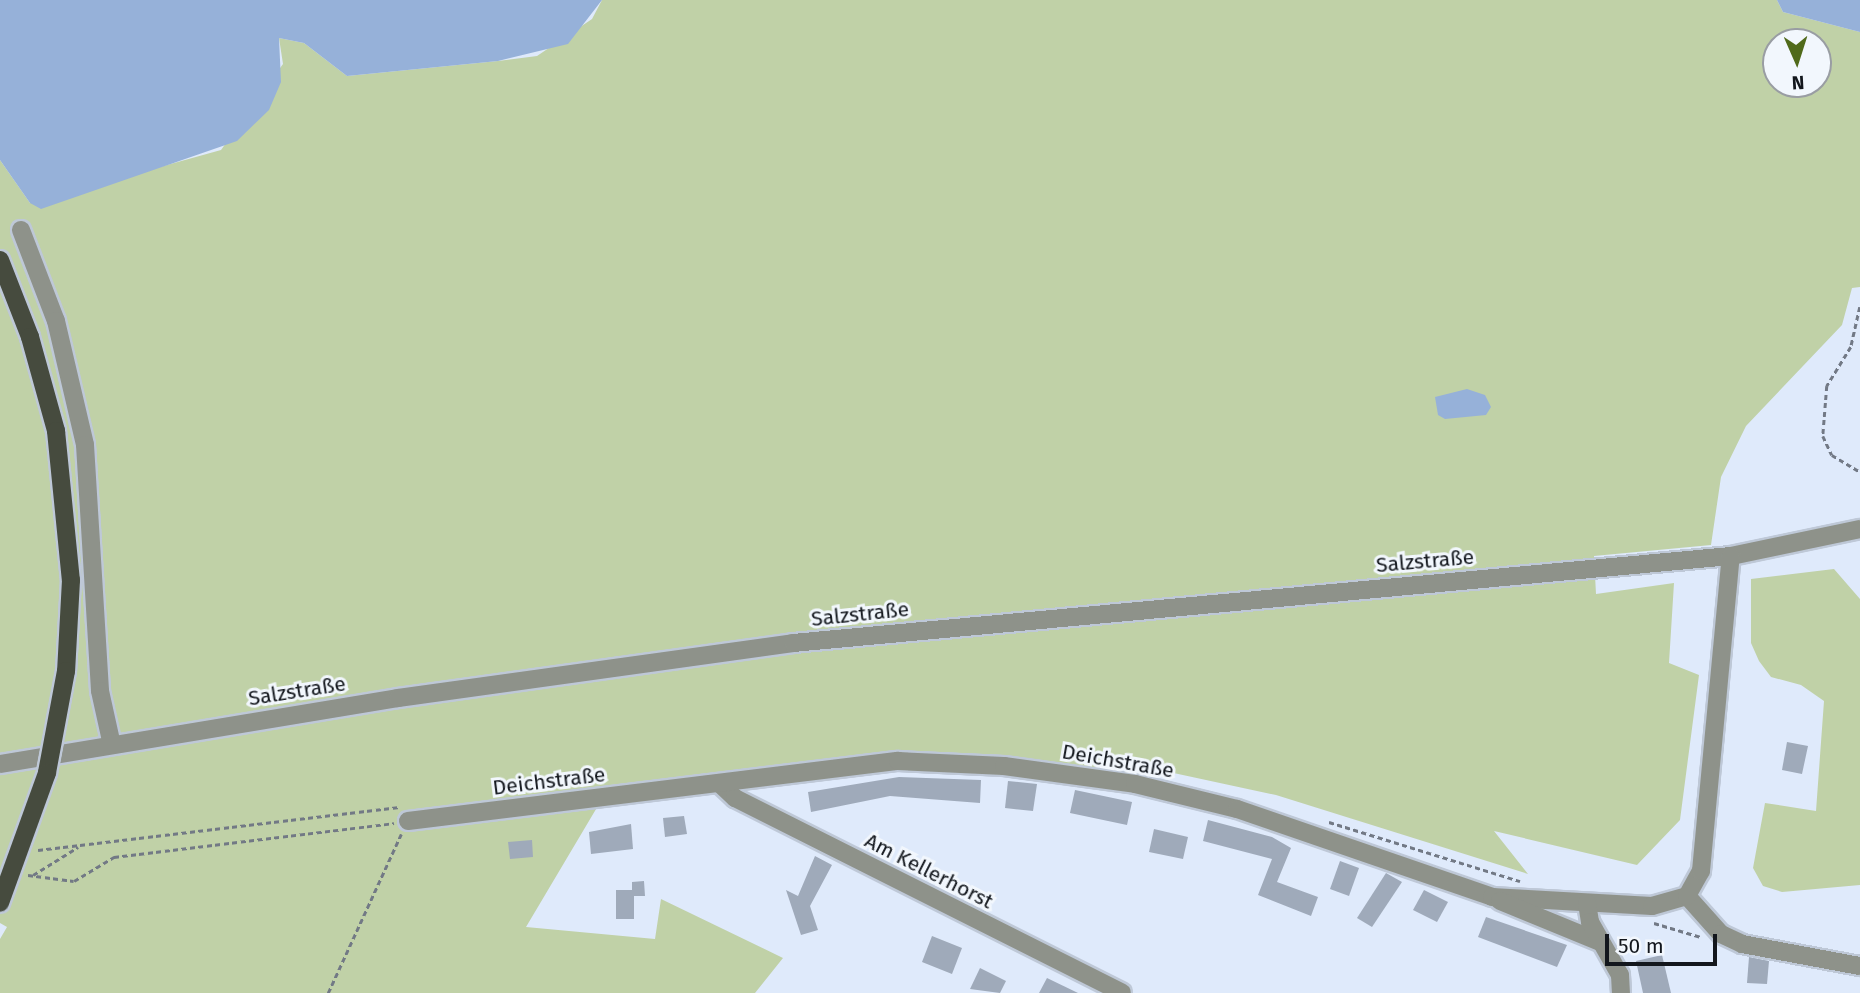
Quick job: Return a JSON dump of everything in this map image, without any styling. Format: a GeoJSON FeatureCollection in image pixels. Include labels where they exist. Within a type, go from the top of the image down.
{"type":"FeatureCollection","features":[{"type":"Feature","properties":{"kind":"main road"},"geometry":{"type":"LineString","coordinates":[[0,260],[30,337],[56,431],[71,580],[65,671],[47,773],[0,903]]}},
{"type":"Feature","properties":{"kind":"street"},"geometry":{"type":"LineString","coordinates":[[21,230],[56,321],[85,445],[100,691],[112,745]]}},
{"type":"Feature","properties":{"kind":"street","name":"Salzstraße"},"geometry":{"type":"LineString","coordinates":[[0,764],[793,643],[1731,556],[1860,529]]}},
{"type":"Feature","properties":{"kind":"street"},"geometry":{"type":"LineString","coordinates":[[1731,556],[1701,871],[1687,896],[1721,934],[1785,952],[1860,966]]}},
{"type":"Feature","properties":{"kind":"street","name":"Deichstraße"},"geometry":{"type":"LineString","coordinates":[[404,814],[720,784],[898,761],[1086,776],[1237,808],[1492,897],[1668,905],[1687,896]]}},
{"type":"Feature","properties":{"kind":"street","name":"Am Kellerhorst"},"geometry":{"type":"LineString","coordinates":[[720,784],[734,798],[1122,993]]}},
{"type":"Feature","properties":{"kind":"street"},"geometry":{"type":"LineString","coordinates":[[1492,897],[1600,943]]}},
{"type":"Feature","properties":{"kind":"street"},"geometry":{"type":"LineString","coordinates":[[1587,903],[1600,943],[1620,975],[1621,993]]}},
{"type":"Feature","properties":{"kind":"path"},"geometry":{"type":"LineString","coordinates":[[1860,307],[1851,347],[1827,386],[1823,436],[1832,455],[1860,472]]}},
{"type":"Feature","properties":{"kind":"path"},"geometry":{"type":"LineString","coordinates":[[27,851],[404,814]]}},
{"type":"Feature","properties":{"kind":"path"},"geometry":{"type":"LineString","coordinates":[[22,875],[74,881],[114,857],[404,814]]}},
{"type":"Feature","properties":{"kind":"path"},"geometry":{"type":"LineString","coordinates":[[328,993],[404,814]]}},
{"type":"Feature","properties":{"kind":"path"},"geometry":{"type":"LineString","coordinates":[[1320,820],[1528,884]]}},
{"type":"Feature","properties":{"kind":"path"},"geometry":{"type":"LineString","coordinates":[[33,875],[80,845]]}},
{"type":"Feature","properties":{"kind":"green space"},"geometry":{"type":"Polygon","coordinates":[[[602,0],[1777,0],[1783,12],[1860,32],[1860,287],[1852,288],[1842,325],[1746,426],[1721,477],[1711,545],[1594,556],[1596,594],[1674,583],[1669,663],[1699,675],[1680,820],[1637,865],[1494,831],[1528,874],[1276,795],[1118,761],[1094,767],[949,757],[605,794],[526,927],[655,939],[661,899],[783,958],[755,993],[0,993],[0,939],[7,927],[0,923],[0,160],[30,203],[221,150],[283,64],[279,38],[304,43],[347,76],[537,56],[592,19],[602,0]]]}},
{"type":"Feature","properties":{"kind":"green space"},"geometry":{"type":"Polygon","coordinates":[[[1834,569],[1860,599],[1860,885],[1782,892],[1763,886],[1753,868],[1765,803],[1816,811],[1824,701],[1801,685],[1771,677],[1759,661],[1751,643],[1751,579],[1834,569]]]}},
{"type":"Feature","properties":{"kind":"water"},"geometry":{"type":"Polygon","coordinates":[[[0,0],[602,0],[568,44],[498,61],[347,76],[304,43],[279,38],[281,82],[269,110],[237,141],[41,209],[30,203],[0,160],[0,0]]]}},
{"type":"Feature","properties":{"kind":"water"},"geometry":{"type":"Polygon","coordinates":[[[1777,0],[1860,0],[1860,32],[1783,12],[1777,0]]]}},
{"type":"Feature","properties":{"kind":"water"},"geometry":{"type":"Polygon","coordinates":[[[1467,389],[1485,395],[1491,407],[1486,415],[1445,419],[1438,415],[1435,397],[1467,389]]]}},
{"type":"Feature","properties":{"kind":"building"},"geometry":{"type":"Polygon","coordinates":[[[1787,742],[1808,746],[1802,774],[1782,770],[1787,742]]]}},
{"type":"Feature","properties":{"kind":"building"},"geometry":{"type":"Polygon","coordinates":[[[899,777],[981,780],[980,803],[890,796],[811,812],[808,792],[899,777]]]}},
{"type":"Feature","properties":{"kind":"building"},"geometry":{"type":"Polygon","coordinates":[[[1008,781],[1037,784],[1033,811],[1005,808],[1008,781]]]}},
{"type":"Feature","properties":{"kind":"building"},"geometry":{"type":"Polygon","coordinates":[[[1075,790],[1132,802],[1127,825],[1070,813],[1075,790]]]}},
{"type":"Feature","properties":{"kind":"building"},"geometry":{"type":"Polygon","coordinates":[[[684,816],[687,834],[665,837],[663,818],[684,816]]]}},
{"type":"Feature","properties":{"kind":"building"},"geometry":{"type":"Polygon","coordinates":[[[1208,820],[1272,837],[1291,848],[1277,882],[1318,897],[1311,916],[1258,895],[1272,859],[1203,841],[1208,820]]]}},
{"type":"Feature","properties":{"kind":"building"},"geometry":{"type":"Polygon","coordinates":[[[631,824],[633,849],[591,854],[589,832],[631,824]]]}},
{"type":"Feature","properties":{"kind":"building"},"geometry":{"type":"Polygon","coordinates":[[[1154,829],[1188,837],[1183,859],[1149,852],[1154,829]]]}},
{"type":"Feature","properties":{"kind":"building"},"geometry":{"type":"Polygon","coordinates":[[[532,840],[533,857],[510,859],[508,842],[532,840]]]}},
{"type":"Feature","properties":{"kind":"building"},"geometry":{"type":"Polygon","coordinates":[[[815,856],[832,865],[810,906],[818,930],[801,935],[786,890],[798,896],[815,856]]]}},
{"type":"Feature","properties":{"kind":"building"},"geometry":{"type":"Polygon","coordinates":[[[1340,861],[1359,868],[1349,896],[1330,889],[1340,861]]]}},
{"type":"Feature","properties":{"kind":"building"},"geometry":{"type":"Polygon","coordinates":[[[1386,873],[1402,882],[1372,927],[1357,918],[1386,873]]]}},
{"type":"Feature","properties":{"kind":"building"},"geometry":{"type":"Polygon","coordinates":[[[644,881],[645,896],[634,896],[634,919],[616,919],[616,890],[632,890],[632,882],[644,881]]]}},
{"type":"Feature","properties":{"kind":"building"},"geometry":{"type":"Polygon","coordinates":[[[1424,890],[1448,902],[1437,922],[1413,910],[1424,890]]]}},
{"type":"Feature","properties":{"kind":"building"},"geometry":{"type":"Polygon","coordinates":[[[1486,917],[1567,945],[1557,967],[1478,937],[1486,917]]]}},
{"type":"Feature","properties":{"kind":"building"},"geometry":{"type":"Polygon","coordinates":[[[932,936],[962,948],[952,974],[922,962],[932,936]]]}},
{"type":"Feature","properties":{"kind":"building"},"geometry":{"type":"Polygon","coordinates":[[[1662,955],[1671,993],[1643,993],[1636,961],[1662,955]]]}},
{"type":"Feature","properties":{"kind":"building"},"geometry":{"type":"Polygon","coordinates":[[[1749,957],[1769,961],[1767,984],[1747,983],[1749,957]]]}},
{"type":"Feature","properties":{"kind":"building"},"geometry":{"type":"Polygon","coordinates":[[[980,968],[1006,981],[1000,993],[970,989],[980,968]]]}},
{"type":"Feature","properties":{"kind":"building"},"geometry":{"type":"Polygon","coordinates":[[[1047,978],[1078,993],[1039,993],[1047,978]]]}}]}
